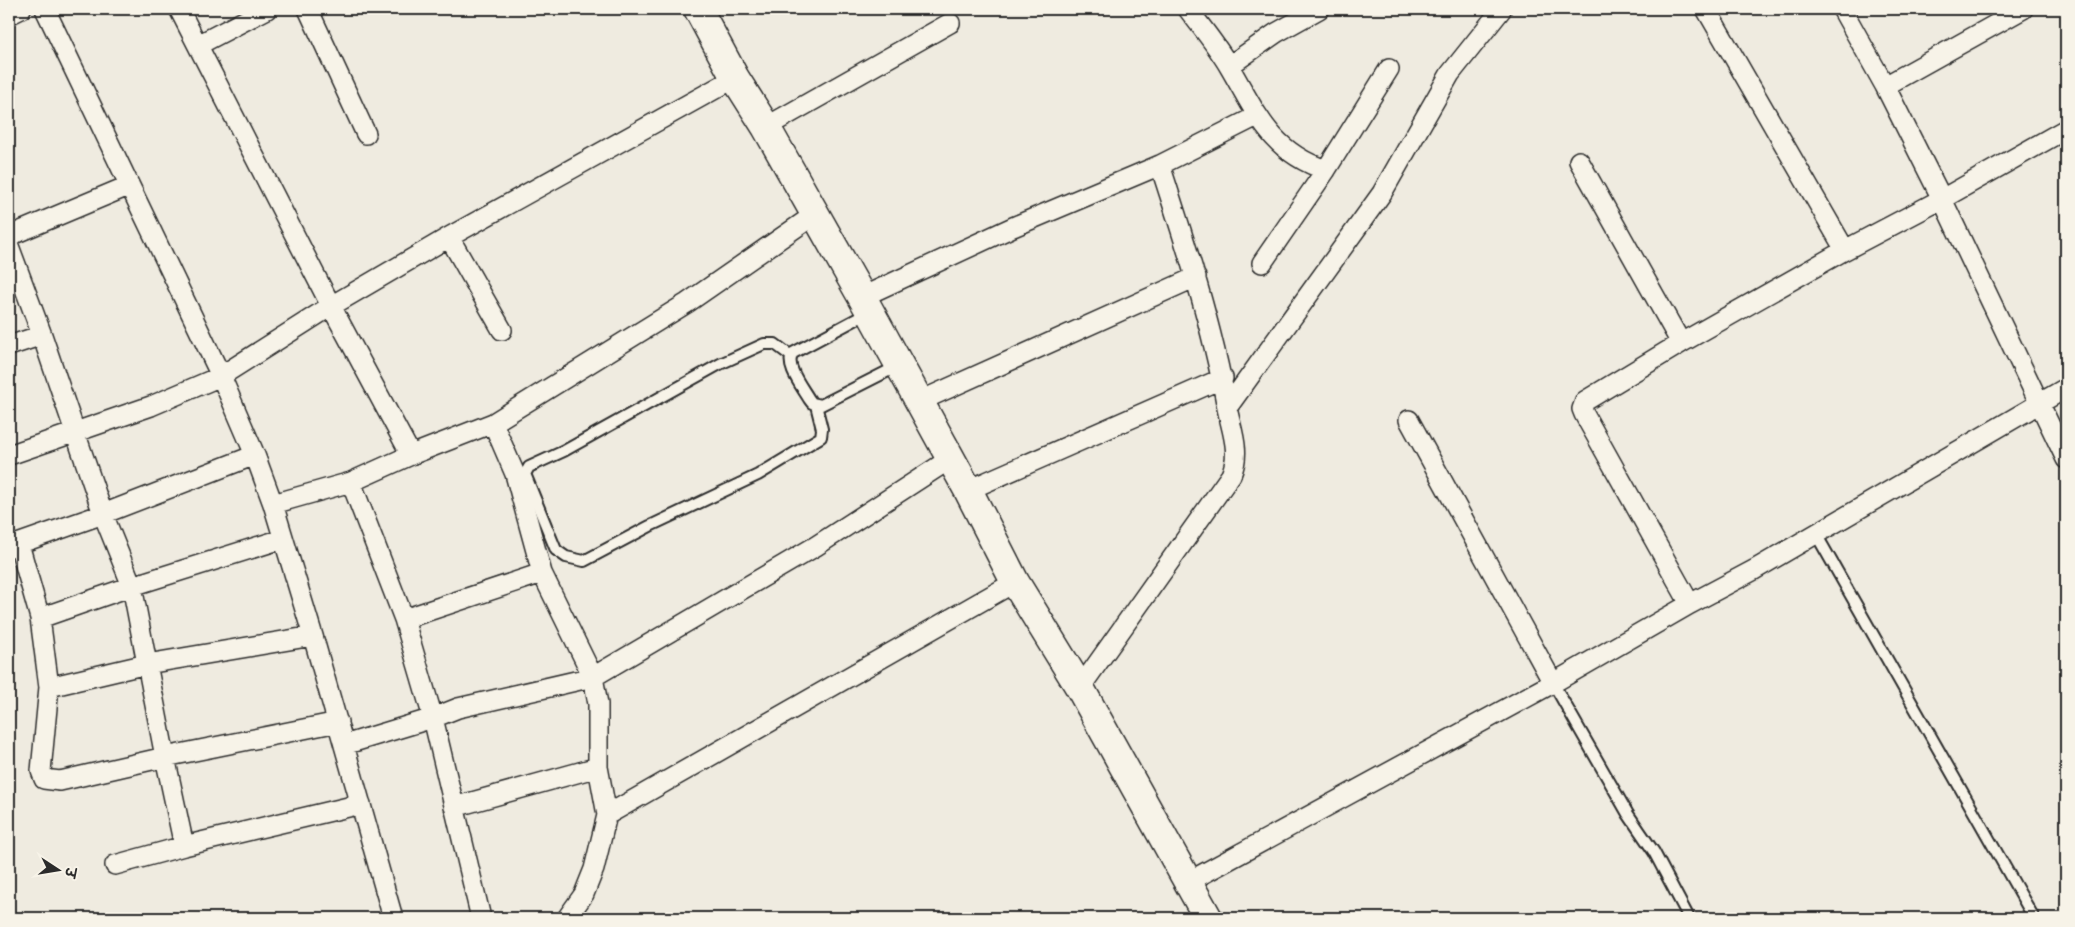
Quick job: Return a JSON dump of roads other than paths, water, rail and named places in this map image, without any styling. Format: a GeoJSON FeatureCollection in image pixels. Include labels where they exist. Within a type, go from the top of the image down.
{"type":"FeatureCollection","features":[{"type":"Feature","properties":{"kind":"main road"},"geometry":{"type":"LineString","coordinates":[[698,9],[735,78],[766,127],[866,304],[898,366],[968,490],[1015,582],[1080,688],[1208,918]]}},
{"type":"Feature","properties":{"kind":"street"},"geometry":{"type":"LineString","coordinates":[[9,15],[21,9]]}},
{"type":"Feature","properties":{"kind":"street"},"geometry":{"type":"LineString","coordinates":[[45,9],[128,186],[221,376],[255,455],[313,636],[393,918]]}},
{"type":"Feature","properties":{"kind":"street"},"geometry":{"type":"LineString","coordinates":[[180,9],[331,306],[411,454]]}},
{"type":"Feature","properties":{"kind":"street"},"geometry":{"type":"LineString","coordinates":[[198,45],[266,9]]}},
{"type":"Feature","properties":{"kind":"street"},"geometry":{"type":"LineString","coordinates":[[308,9],[366,134]]}},
{"type":"Feature","properties":{"kind":"street"},"geometry":{"type":"LineString","coordinates":[[1188,9],[1229,66],[1257,116],[1287,151],[1312,166],[1326,170]]}},
{"type":"Feature","properties":{"kind":"street"},"geometry":{"type":"LineString","coordinates":[[1229,66],[1276,33],[1319,9]]}},
{"type":"Feature","properties":{"kind":"street"},"geometry":{"type":"LineString","coordinates":[[1706,9],[1845,250]]}},
{"type":"Feature","properties":{"kind":"street"},"geometry":{"type":"LineString","coordinates":[[1842,9],[1885,86],[1942,199],[2038,404],[2066,459]]}},
{"type":"Feature","properties":{"kind":"street"},"geometry":{"type":"LineString","coordinates":[[1885,86],[2023,9]]}},
{"type":"Feature","properties":{"kind":"street"},"geometry":{"type":"LineString","coordinates":[[1227,408],[1382,193],[1450,74],[1501,10]]}},
{"type":"Feature","properties":{"kind":"street"},"geometry":{"type":"LineString","coordinates":[[766,127],[950,23]]}},
{"type":"Feature","properties":{"kind":"street"},"geometry":{"type":"LineString","coordinates":[[1262,263],[1326,170],[1389,70]]}},
{"type":"Feature","properties":{"kind":"street"},"geometry":{"type":"LineString","coordinates":[[9,455],[151,406],[221,376],[331,306],[735,78]]}},
{"type":"Feature","properties":{"kind":"street"},"geometry":{"type":"LineString","coordinates":[[866,304],[1013,227],[1160,165],[1257,116]]}},
{"type":"Feature","properties":{"kind":"street"},"geometry":{"type":"LineString","coordinates":[[1690,604],[1582,410],[1583,405],[1589,398],[1681,343],[1845,250],[1942,199],[2066,129]]}},
{"type":"Feature","properties":{"kind":"street"},"geometry":{"type":"LineString","coordinates":[[1579,160],[1681,343]]}},
{"type":"Feature","properties":{"kind":"street"},"geometry":{"type":"LineString","coordinates":[[1080,688],[1232,475],[1237,456],[1222,378],[1196,277],[1160,165]]}},
{"type":"Feature","properties":{"kind":"street"},"geometry":{"type":"LineString","coordinates":[[9,236],[128,186]]}},
{"type":"Feature","properties":{"kind":"street"},"geometry":{"type":"LineString","coordinates":[[272,504],[351,482],[411,454],[493,422],[687,303],[814,215]]}},
{"type":"Feature","properties":{"kind":"street"},"geometry":{"type":"LineString","coordinates":[[449,238],[502,330]]}},
{"type":"Feature","properties":{"kind":"street"},"geometry":{"type":"LineString","coordinates":[[9,246],[42,335],[103,514],[132,586],[184,846]]}},
{"type":"Feature","properties":{"kind":"street"},"geometry":{"type":"LineString","coordinates":[[918,402],[1196,277]]}},
{"type":"Feature","properties":{"kind":"street"},"geometry":{"type":"LineString","coordinates":[[9,346],[42,335]]}},
{"type":"Feature","properties":{"kind":"street"},"geometry":{"type":"LineString","coordinates":[[968,490],[1222,378]]}},
{"type":"Feature","properties":{"kind":"street"},"geometry":{"type":"LineString","coordinates":[[1188,882],[1553,683],[1816,534],[2066,388]]}},
{"type":"Feature","properties":{"kind":"street"},"geometry":{"type":"LineString","coordinates":[[1409,420],[1553,683]]}},
{"type":"Feature","properties":{"kind":"street"},"geometry":{"type":"LineString","coordinates":[[493,422],[515,474],[542,574],[593,677],[598,704],[598,767],[607,815],[594,869],[584,894],[567,918]]}},
{"type":"Feature","properties":{"kind":"street"},"geometry":{"type":"LineString","coordinates":[[255,455],[103,514],[14,546],[40,618],[49,687],[41,771],[44,779],[60,781],[165,757],[338,722]]}},
{"type":"Feature","properties":{"kind":"street"},"geometry":{"type":"LineString","coordinates":[[344,745],[433,718],[458,708],[593,677],[816,546],[950,459]]}},
{"type":"Feature","properties":{"kind":"street"},"geometry":{"type":"LineString","coordinates":[[351,482],[404,619],[433,718],[481,918]]}},
{"type":"Feature","properties":{"kind":"street"},"geometry":{"type":"LineString","coordinates":[[40,618],[132,586],[282,539]]}},
{"type":"Feature","properties":{"kind":"street"},"geometry":{"type":"LineString","coordinates":[[404,619],[542,574]]}},
{"type":"Feature","properties":{"kind":"street"},"geometry":{"type":"LineString","coordinates":[[607,815],[1015,582]]}},
{"type":"Feature","properties":{"kind":"street"},"geometry":{"type":"LineString","coordinates":[[49,687],[147,664],[313,636]]}},
{"type":"Feature","properties":{"kind":"street"},"geometry":{"type":"LineString","coordinates":[[454,806],[598,767]]}},
{"type":"Feature","properties":{"kind":"street"},"geometry":{"type":"LineString","coordinates":[[115,865],[184,846],[361,804]]}},
{"type":"Feature","properties":{"kind":"lane"},"geometry":{"type":"LineString","coordinates":[[791,356],[775,344],[764,344],[720,364],[564,451],[529,467],[525,474],[556,550],[566,557],[584,561],[650,526],[758,475],[821,437],[822,429],[816,405],[809,399],[790,365],[791,356],[793,352],[866,304]]}},
{"type":"Feature","properties":{"kind":"lane"},"geometry":{"type":"LineString","coordinates":[[816,405],[827,403],[898,366]]}},
{"type":"Feature","properties":{"kind":"lane"},"geometry":{"type":"LineString","coordinates":[[1816,534],[2034,918]]}},
{"type":"Feature","properties":{"kind":"lane"},"geometry":{"type":"LineString","coordinates":[[1553,683],[1628,814],[1654,852],[1689,918]]}}]}
